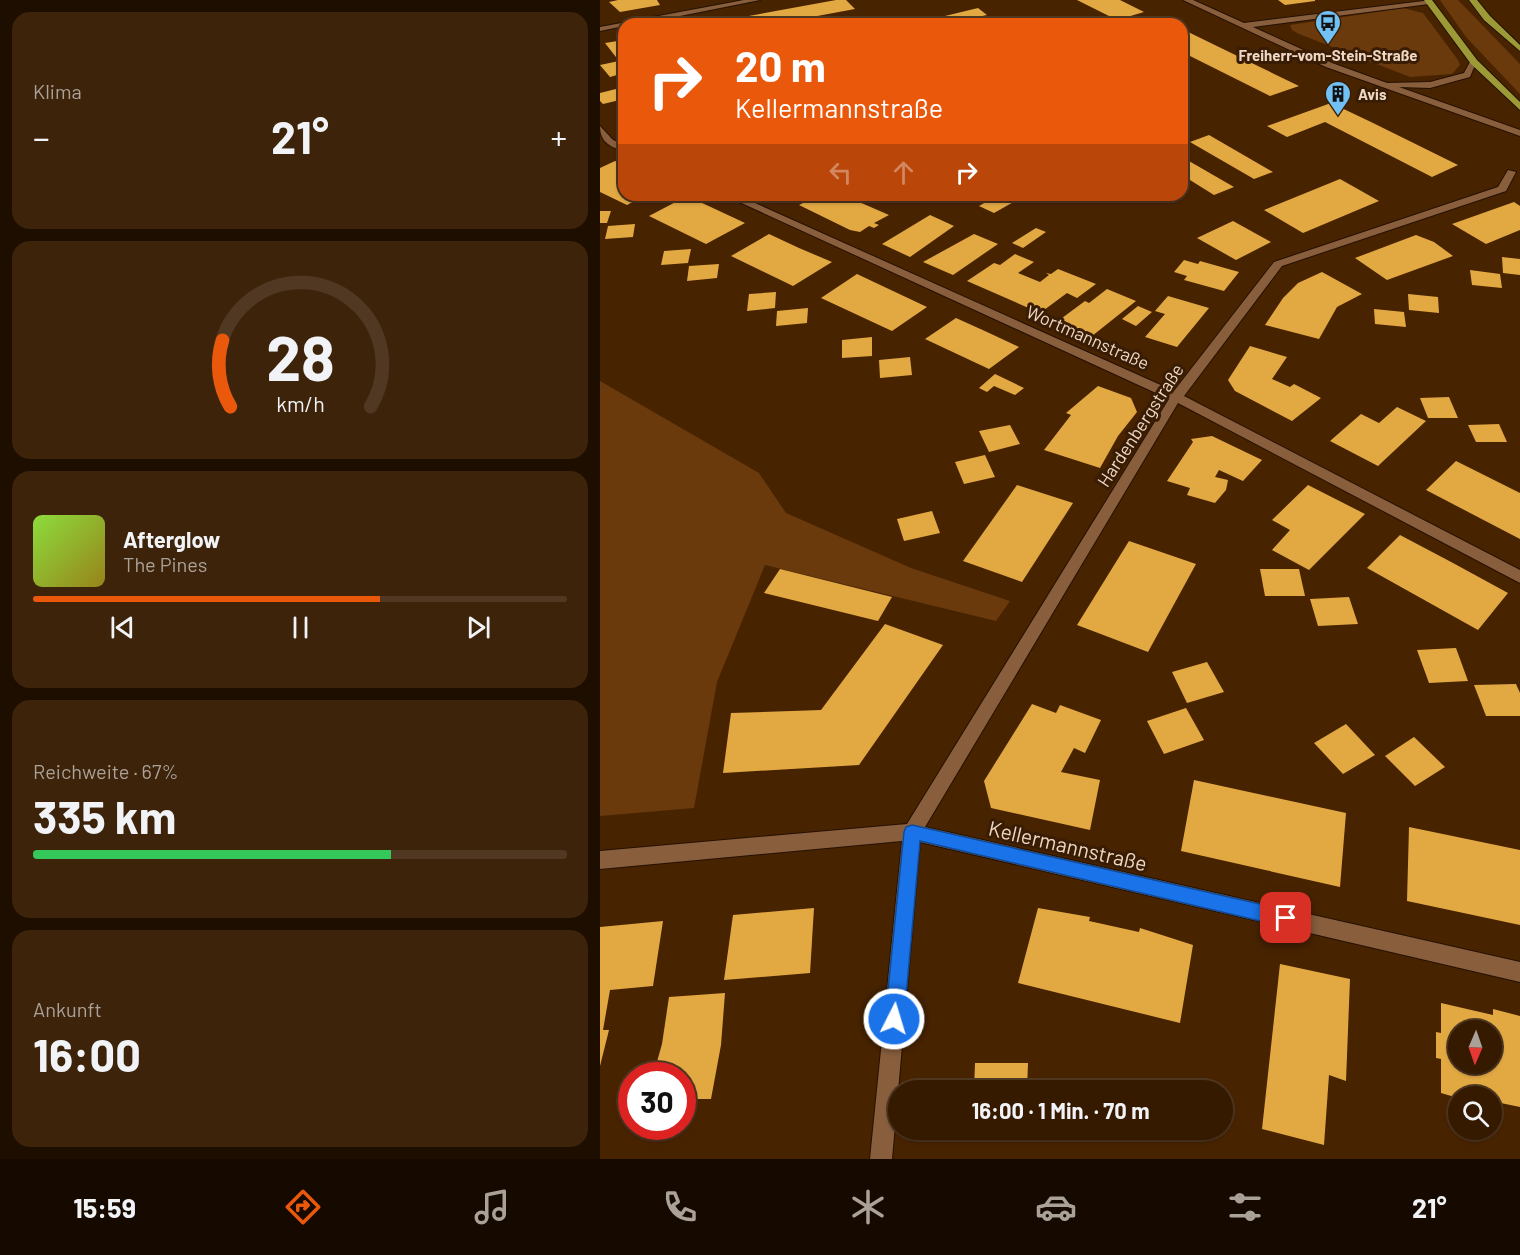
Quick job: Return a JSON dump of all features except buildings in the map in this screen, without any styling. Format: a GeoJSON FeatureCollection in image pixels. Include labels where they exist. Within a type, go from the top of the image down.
{"type":"FeatureCollection","features":[{"type":"Feature","properties":{"kind":"main road"},"geometry":{"type":"LineString","coordinates":[[1473,0],[1487,18],[1520,49]]}},
{"type":"Feature","properties":{"kind":"main road"},"geometry":{"type":"LineString","coordinates":[[1428,1],[1474,62],[1520,107]]}},
{"type":"Feature","properties":{"kind":"street"},"geometry":{"type":"LineString","coordinates":[[658,18],[756,0]]}},
{"type":"Feature","properties":{"kind":"street"},"geometry":{"type":"LineString","coordinates":[[1187,0],[1379,84],[1520,133]]}},
{"type":"Feature","properties":{"kind":"street"},"geometry":{"type":"LineString","coordinates":[[1242,26],[1428,1]]}},
{"type":"Feature","properties":{"kind":"street"},"geometry":{"type":"LineString","coordinates":[[600,29],[618,25]]}},
{"type":"Feature","properties":{"kind":"street"},"geometry":{"type":"LineString","coordinates":[[1379,84],[1430,85],[1443,82],[1467,75],[1474,62]]}},
{"type":"Feature","properties":{"kind":"street"},"geometry":{"type":"LineString","coordinates":[[600,129],[610,142],[618,145]]}},
{"type":"Feature","properties":{"kind":"street","name":"Hardenbergstraße"},"geometry":{"type":"LineString","coordinates":[[912,832],[1176,396],[1278,264],[1502,189],[1511,172]]}},
{"type":"Feature","properties":{"kind":"street","name":"Wortmannstraße"},"geometry":{"type":"LineString","coordinates":[[742,201],[1176,396],[1520,578]]}},
{"type":"Feature","properties":{"kind":"street"},"geometry":{"type":"LineString","coordinates":[[881,1159],[912,832]]}},
{"type":"Feature","properties":{"kind":"street","name":"Kellermannstraße"},"geometry":{"type":"LineString","coordinates":[[600,860],[912,832],[1520,972]]}},
{"type":"Feature","properties":{"kind":"shaded area"},"geometry":{"type":"Polygon","coordinates":[[[1440,0],[1458,0],[1520,64],[1520,94],[1466,37],[1440,0]]]}},
{"type":"Feature","properties":{"kind":"shaded area"},"geometry":{"type":"Polygon","coordinates":[[[1403,8],[1423,13],[1458,60],[1460,65],[1452,74],[1410,77],[1299,34],[1292,30],[1290,25],[1403,8]]]}},
{"type":"Feature","properties":{"kind":"shaded area"},"geometry":{"type":"Polygon","coordinates":[[[600,381],[759,473],[786,513],[911,568],[1010,601],[996,621],[765,565],[717,682],[694,808],[600,816],[600,381]]]}},
{"type":"Feature","properties":{"kind":"place","name":"Freiherr-vom-Stein-Straße"},"geometry":{"type":"Point","coordinates":[1328,46]}},
{"type":"Feature","properties":{"kind":"place","name":"Avis"},"geometry":{"type":"Point","coordinates":[1338,117]}},
{"type":"Feature","properties":{"kind":"route"},"geometry":{"type":"LineString","coordinates":[[894,1019],[912,832],[1286,918]]}}]}
